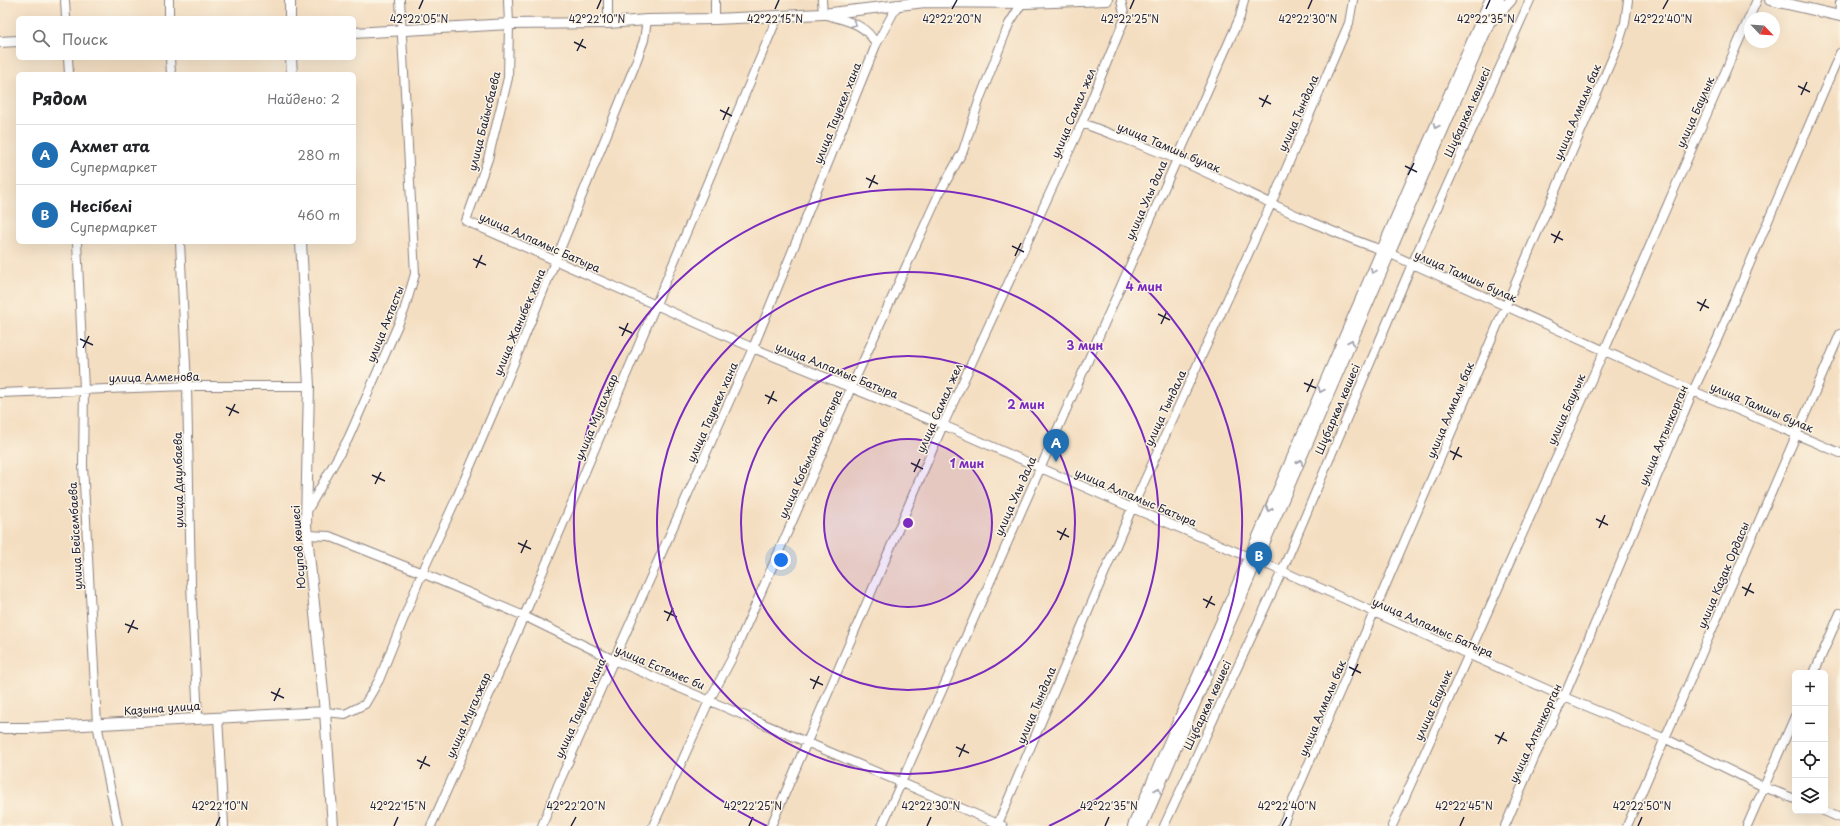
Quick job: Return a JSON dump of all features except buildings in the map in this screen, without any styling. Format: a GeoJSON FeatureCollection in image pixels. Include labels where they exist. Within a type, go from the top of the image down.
{"type":"FeatureCollection","features":[{"type":"Feature","properties":{"kind":"street"},"geometry":{"type":"LineString","coordinates":[[65,0],[66,16]]}},
{"type":"Feature","properties":{"kind":"street"},"geometry":{"type":"LineString","coordinates":[[169,0],[169,16]]}},
{"type":"Feature","properties":{"kind":"street"},"geometry":{"type":"LineString","coordinates":[[290,0],[290,16]]}},
{"type":"Feature","properties":{"kind":"street","name":"улица Актасты"},"geometry":{"type":"LineString","coordinates":[[307,511],[348,440],[404,311],[415,274],[400,0]]}},
{"type":"Feature","properties":{"kind":"street","name":"улица Байысбаева"},"geometry":{"type":"LineString","coordinates":[[466,221],[488,159],[508,78],[508,0]]}},
{"type":"Feature","properties":{"kind":"street"},"geometry":{"type":"LineString","coordinates":[[608,0],[608,23]]}},
{"type":"Feature","properties":{"kind":"street"},"geometry":{"type":"LineString","coordinates":[[715,0],[715,19]]}},
{"type":"Feature","properties":{"kind":"street"},"geometry":{"type":"LineString","coordinates":[[822,0],[823,14]]}},
{"type":"Feature","properties":{"kind":"street"},"geometry":{"type":"LineString","coordinates":[[356,33],[401,32],[509,24],[608,23],[647,20],[715,19],[823,14],[925,1],[1107,0]]}},
{"type":"Feature","properties":{"kind":"street","name":"улица Самал жел"},"geometry":{"type":"LineString","coordinates":[[771,826],[808,743],[943,425],[1082,123],[1125,18],[1121,0]]}},
{"type":"Feature","properties":{"kind":"street","name":"улица Улы дала"},"geometry":{"type":"LineString","coordinates":[[882,826],[1039,468],[1240,17],[1244,0]]}},
{"type":"Feature","properties":{"kind":"street","name":"улица Тындала"},"geometry":{"type":"LineString","coordinates":[[999,825],[1132,508],[1270,204],[1349,24],[1353,0]]}},
{"type":"Feature","properties":{"kind":"street"},"geometry":{"type":"LineString","coordinates":[[1480,0],[1482,7],[1482,20]]}},
{"type":"Feature","properties":{"kind":"street","name":"Шұбаркөл көшесі"},"geometry":{"type":"LineString","coordinates":[[1133,826],[1253,558],[1386,251],[1490,0]]}},
{"type":"Feature","properties":{"kind":"street","name":"Шұбаркөл көшесі"},"geometry":{"type":"LineString","coordinates":[[1386,251],[1499,0]]}},
{"type":"Feature","properties":{"kind":"street"},"geometry":{"type":"LineString","coordinates":[[1486,31],[1511,0]]}},
{"type":"Feature","properties":{"kind":"street","name":"Шұбаркөл көшесі"},"geometry":{"type":"LineString","coordinates":[[1164,826],[1282,571],[1412,264],[1530,0]]}},
{"type":"Feature","properties":{"kind":"street","name":"улица Алмалы бак"},"geometry":{"type":"LineString","coordinates":[[1282,826],[1375,613],[1618,45],[1626,23],[1628,0]]}},
{"type":"Feature","properties":{"kind":"street","name":"улица Баулык"},"geometry":{"type":"LineString","coordinates":[[1392,826],[1467,654],[1604,351],[1710,104],[1757,0]]}},
{"type":"Feature","properties":{"kind":"street"},"geometry":{"type":"LineString","coordinates":[[1770,0],[1839,16],[1840,3]]}},
{"type":"Feature","properties":{"kind":"street","name":"улица Кобыланды батыра"},"geometry":{"type":"LineString","coordinates":[[653,826],[710,701],[732,658],[938,194],[963,150],[980,98],[1006,32],[1022,1]]}},
{"type":"Feature","properties":{"kind":"street","name":"улица Тауекел хана"},"geometry":{"type":"LineString","coordinates":[[542,826],[753,348],[876,45],[898,4]]}},
{"type":"Feature","properties":{"kind":"street"},"geometry":{"type":"LineString","coordinates":[[823,14],[862,27],[872,36],[876,45]]}},
{"type":"Feature","properties":{"kind":"street","name":"улица Мугалжар"},"geometry":{"type":"LineString","coordinates":[[431,826],[524,616],[654,305],[778,16]]}},
{"type":"Feature","properties":{"kind":"street","name":"улица Жанибек хана"},"geometry":{"type":"LineString","coordinates":[[325,712],[345,714],[365,704],[379,680],[422,573],[457,497],[557,261],[636,65],[644,40],[647,20]]}},
{"type":"Feature","properties":{"kind":"street"},"geometry":{"type":"LineString","coordinates":[[0,42],[16,41]]}},
{"type":"Feature","properties":{"kind":"street","name":"улица Алтынкорган"},"geometry":{"type":"LineString","coordinates":[[1505,826],[1535,756],[1564,697],[1693,391],[1717,340],[1840,53]]}},
{"type":"Feature","properties":{"kind":"street"},"geometry":{"type":"LineString","coordinates":[[68,60],[69,72]]}},
{"type":"Feature","properties":{"kind":"street"},"geometry":{"type":"LineString","coordinates":[[170,60],[171,72]]}},
{"type":"Feature","properties":{"kind":"street"},"geometry":{"type":"LineString","coordinates":[[291,60],[292,72]]}},
{"type":"Feature","properties":{"kind":"street","name":"улица Тамшы булак"},"geometry":{"type":"LineString","coordinates":[[1082,123],[1176,159],[1270,204],[1361,243],[1386,251],[1693,391],[1796,433],[1840,453]]}},
{"type":"Feature","properties":{"kind":"street","name":"улица Алпамыс Батыра"},"geometry":{"type":"LineString","coordinates":[[466,221],[753,348],[943,425],[1132,508],[1253,558],[1564,697],[1666,739],[1764,787],[1792,798]]}},
{"type":"Feature","properties":{"kind":"street","name":"улица Бейсембаева"},"geometry":{"type":"LineString","coordinates":[[77,244],[84,389],[83,465],[97,724],[118,826]]}},
{"type":"Feature","properties":{"kind":"street","name":"улица Даулбаева"},"geometry":{"type":"LineString","coordinates":[[180,244],[187,386],[190,584],[198,718]]}},
{"type":"Feature","properties":{"kind":"street","name":"Юсупов көшесі"},"geometry":{"type":"LineString","coordinates":[[301,244],[309,386],[307,535],[325,712],[333,826]]}},
{"type":"Feature","properties":{"kind":"street","name":"улица Казак Ордасы"},"geometry":{"type":"LineString","coordinates":[[1627,826],[1666,739],[1796,433],[1840,334]]}},
{"type":"Feature","properties":{"kind":"street","name":"улица Алменова"},"geometry":{"type":"LineString","coordinates":[[0,393],[187,386],[309,386]]}},
{"type":"Feature","properties":{"kind":"street","name":"улица Естемес би"},"geometry":{"type":"LineString","coordinates":[[307,535],[329,536],[422,573],[524,616],[614,660],[999,825]]}},
{"type":"Feature","properties":{"kind":"street","name":"Шұбаркөл көшесі"},"geometry":{"type":"LineString","coordinates":[[1142,826],[1253,558]]}},
{"type":"Feature","properties":{"kind":"street"},"geometry":{"type":"LineString","coordinates":[[1815,670],[1840,613]]}},
{"type":"Feature","properties":{"kind":"street","name":"Казына улица"},"geometry":{"type":"LineString","coordinates":[[0,728],[325,712]]}},
{"type":"Feature","properties":{"kind":"street"},"geometry":{"type":"LineString","coordinates":[[218,717],[224,826]]}},
{"type":"Feature","properties":{"kind":"street"},"geometry":{"type":"LineString","coordinates":[[1747,826],[1792,723]]}},
{"type":"Feature","properties":{"kind":"street"},"geometry":{"type":"LineString","coordinates":[[1828,813],[1840,818]]}},
{"type":"Feature","properties":{"kind":"place","name":"Ахмет ата"},"geometry":{"type":"Point","coordinates":[1056,462]}},
{"type":"Feature","properties":{"kind":"place","name":"Несібелі"},"geometry":{"type":"Point","coordinates":[1259,575]}}]}
